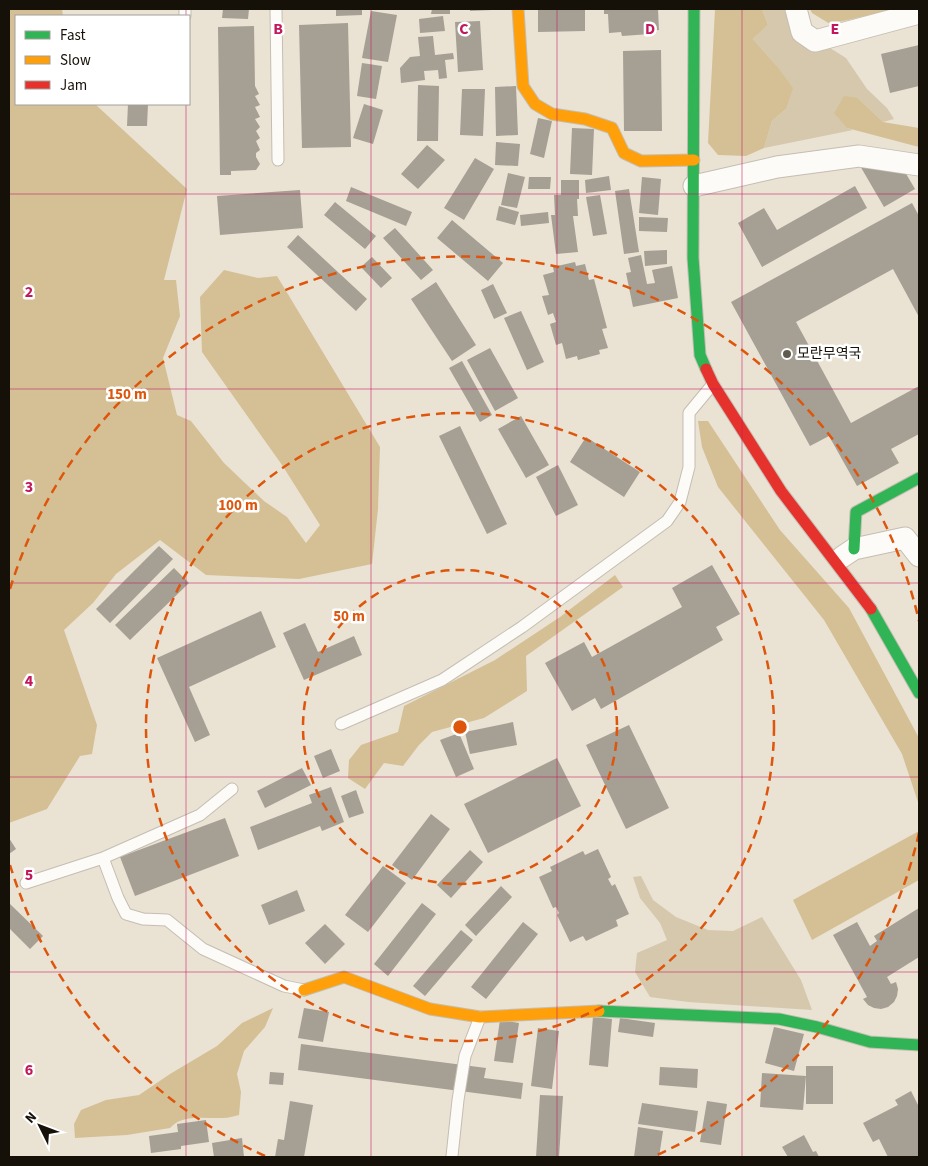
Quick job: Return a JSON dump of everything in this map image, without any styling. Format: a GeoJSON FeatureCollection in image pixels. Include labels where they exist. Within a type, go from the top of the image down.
{"type":"FeatureCollection","features":[{"type":"Feature","properties":{"kind":"street"},"geometry":{"type":"LineString","coordinates":[[518,9],[523,86],[534,104],[552,114],[585,120],[612,128],[624,153],[641,161],[694,160]]}},
{"type":"Feature","properties":{"kind":"street"},"geometry":{"type":"LineString","coordinates":[[694,9],[693,258],[700,356],[713,384],[781,491],[871,610],[919,693]]}},
{"type":"Feature","properties":{"kind":"street"},"geometry":{"type":"LineString","coordinates":[[796,9],[802,32],[815,41],[919,13]]}},
{"type":"Feature","properties":{"kind":"street"},"geometry":{"type":"LineString","coordinates":[[694,186],[776,167],[859,156],[919,165]]}},
{"type":"Feature","properties":{"kind":"street"},"geometry":{"type":"LineString","coordinates":[[854,549],[856,512],[919,478]]}},
{"type":"Feature","properties":{"kind":"street"},"geometry":{"type":"LineString","coordinates":[[836,562],[854,549],[905,538],[919,556]]}},
{"type":"Feature","properties":{"kind":"street"},"geometry":{"type":"LineString","coordinates":[[304,990],[344,977],[430,1009],[480,1017],[586,1010],[779,1019],[817,1027],[870,1042],[919,1045]]}},
{"type":"Feature","properties":{"kind":"lane"},"geometry":{"type":"LineString","coordinates":[[276,9],[278,160]]}},
{"type":"Feature","properties":{"kind":"lane"},"geometry":{"type":"LineString","coordinates":[[341,724],[442,680],[522,627],[667,522],[680,502],[688,467],[689,413],[713,384]]}},
{"type":"Feature","properties":{"kind":"lane"},"geometry":{"type":"LineString","coordinates":[[26,883],[103,858],[200,815],[232,789]]}},
{"type":"Feature","properties":{"kind":"lane"},"geometry":{"type":"LineString","coordinates":[[103,858],[126,914],[143,919],[167,920],[203,949],[284,986],[304,990]]}},
{"type":"Feature","properties":{"kind":"lane"},"geometry":{"type":"LineString","coordinates":[[452,1156],[465,1056],[480,1017]]}},
{"type":"Feature","properties":{"kind":"shaded area"},"geometry":{"type":"Polygon","coordinates":[[[9,9],[62,9],[63,15],[15,15],[15,105],[96,105],[187,189],[164,280],[176,280],[180,316],[163,358],[177,415],[191,421],[224,463],[264,501],[287,517],[306,543],[320,525],[282,465],[202,352],[200,297],[224,270],[258,278],[277,276],[380,447],[378,509],[372,564],[299,579],[206,575],[160,540],[116,574],[93,603],[64,630],[97,725],[92,754],[80,756],[47,809],[9,823],[9,9]]]}},
{"type":"Feature","properties":{"kind":"shaded area"},"geometry":{"type":"Polygon","coordinates":[[[715,9],[762,9],[768,25],[753,39],[793,88],[786,109],[772,121],[764,148],[746,156],[718,155],[708,143],[715,9]]]}},
{"type":"Feature","properties":{"kind":"shaded area"},"geometry":{"type":"Polygon","coordinates":[[[762,9],[787,9],[830,48],[846,58],[867,89],[887,108],[894,119],[883,122],[858,98],[847,128],[853,130],[764,148],[772,121],[786,109],[776,65],[753,39],[768,25],[762,9]]]}},
{"type":"Feature","properties":{"kind":"shaded area"},"geometry":{"type":"Polygon","coordinates":[[[810,9],[896,9],[830,24],[812,13],[810,9]]]}},
{"type":"Feature","properties":{"kind":"shaded area"},"geometry":{"type":"Polygon","coordinates":[[[844,96],[858,98],[883,122],[919,128],[919,147],[847,128],[834,113],[844,96]]]}},
{"type":"Feature","properties":{"kind":"shaded area"},"geometry":{"type":"Polygon","coordinates":[[[698,421],[708,421],[780,530],[849,608],[919,738],[919,817],[918,802],[902,754],[824,620],[718,487],[702,447],[698,421]]]}},
{"type":"Feature","properties":{"kind":"shaded area"},"geometry":{"type":"Polygon","coordinates":[[[615,575],[623,587],[526,656],[527,691],[484,718],[432,732],[403,766],[384,763],[365,789],[348,778],[349,760],[361,745],[398,732],[404,706],[495,660],[560,617],[615,575]]]}},
{"type":"Feature","properties":{"kind":"shaded area"},"geometry":{"type":"Polygon","coordinates":[[[919,831],[919,880],[812,940],[793,900],[919,831]]]}},
{"type":"Feature","properties":{"kind":"shaded area"},"geometry":{"type":"Polygon","coordinates":[[[641,876],[653,900],[676,917],[708,930],[733,931],[762,917],[801,980],[812,1010],[688,1002],[650,997],[635,972],[637,953],[667,940],[660,923],[640,898],[633,877],[641,876]]]}},
{"type":"Feature","properties":{"kind":"shaded area"},"geometry":{"type":"Polygon","coordinates":[[[273,1008],[265,1027],[244,1051],[237,1074],[241,1092],[239,1115],[225,1118],[181,1120],[170,1128],[127,1135],[75,1138],[74,1124],[81,1110],[106,1100],[139,1095],[217,1046],[242,1023],[273,1008]]]}},
{"type":"Feature","properties":{"kind":"building"},"geometry":{"type":"Polygon","coordinates":[[[223,9],[249,9],[248,19],[222,18],[223,9]]]}},
{"type":"Feature","properties":{"kind":"building"},"geometry":{"type":"Polygon","coordinates":[[[336,9],[362,9],[362,15],[336,16],[336,9]]]}},
{"type":"Feature","properties":{"kind":"building"},"geometry":{"type":"Polygon","coordinates":[[[432,9],[450,9],[450,14],[431,14],[432,9]]]}},
{"type":"Feature","properties":{"kind":"building"},"geometry":{"type":"Polygon","coordinates":[[[470,9],[492,9],[492,10],[470,11],[470,9]]]}},
{"type":"Feature","properties":{"kind":"building"},"geometry":{"type":"Polygon","coordinates":[[[538,9],[585,9],[585,31],[538,32],[538,9]]]}},
{"type":"Feature","properties":{"kind":"building"},"geometry":{"type":"Polygon","coordinates":[[[604,9],[658,9],[659,30],[650,31],[650,34],[622,36],[621,32],[609,33],[608,14],[604,14],[604,9]]]}},
{"type":"Feature","properties":{"kind":"building"},"geometry":{"type":"Polygon","coordinates":[[[371,11],[397,15],[388,62],[362,58],[371,11]]]}},
{"type":"Feature","properties":{"kind":"building"},"geometry":{"type":"Polygon","coordinates":[[[443,16],[445,31],[420,33],[419,19],[443,16]]]}},
{"type":"Feature","properties":{"kind":"building"},"geometry":{"type":"Polygon","coordinates":[[[480,21],[483,70],[458,72],[455,22],[480,21]]]}},
{"type":"Feature","properties":{"kind":"building"},"geometry":{"type":"Polygon","coordinates":[[[348,23],[351,147],[302,148],[299,25],[348,23]]]}},
{"type":"Feature","properties":{"kind":"building"},"geometry":{"type":"Polygon","coordinates":[[[254,26],[255,86],[259,94],[255,96],[260,105],[255,107],[260,117],[255,119],[260,127],[256,131],[260,138],[256,141],[260,150],[256,153],[256,157],[260,164],[256,170],[231,171],[231,175],[220,175],[218,27],[254,26]]]}},
{"type":"Feature","properties":{"kind":"building"},"geometry":{"type":"Polygon","coordinates":[[[433,36],[435,55],[453,53],[454,59],[445,60],[447,78],[439,79],[438,70],[424,71],[425,80],[401,83],[400,68],[410,57],[420,56],[418,37],[433,36]]]}},
{"type":"Feature","properties":{"kind":"building"},"geometry":{"type":"Polygon","coordinates":[[[919,45],[919,86],[890,93],[881,54],[919,45]]]}},
{"type":"Feature","properties":{"kind":"building"},"geometry":{"type":"Polygon","coordinates":[[[661,50],[662,131],[624,131],[623,51],[661,50]]]}},
{"type":"Feature","properties":{"kind":"building"},"geometry":{"type":"Polygon","coordinates":[[[362,63],[382,66],[376,99],[357,96],[362,63]]]}},
{"type":"Feature","properties":{"kind":"building"},"geometry":{"type":"Polygon","coordinates":[[[418,85],[439,86],[438,141],[417,141],[418,85]]]}},
{"type":"Feature","properties":{"kind":"building"},"geometry":{"type":"Polygon","coordinates":[[[516,86],[518,135],[496,136],[495,87],[516,86]]]}},
{"type":"Feature","properties":{"kind":"building"},"geometry":{"type":"Polygon","coordinates":[[[462,89],[485,89],[483,136],[460,135],[462,89]]]}},
{"type":"Feature","properties":{"kind":"building"},"geometry":{"type":"Polygon","coordinates":[[[364,104],[383,110],[373,144],[353,138],[364,104]]]}},
{"type":"Feature","properties":{"kind":"building"},"geometry":{"type":"Polygon","coordinates":[[[128,105],[148,105],[147,126],[127,126],[128,105]]]}},
{"type":"Feature","properties":{"kind":"building"},"geometry":{"type":"Polygon","coordinates":[[[538,118],[552,121],[544,158],[530,154],[538,118]]]}},
{"type":"Feature","properties":{"kind":"building"},"geometry":{"type":"Polygon","coordinates":[[[572,128],[594,129],[592,175],[570,174],[572,128]]]}},
{"type":"Feature","properties":{"kind":"building"},"geometry":{"type":"Polygon","coordinates":[[[496,142],[520,144],[518,166],[495,165],[496,142]]]}},
{"type":"Feature","properties":{"kind":"building"},"geometry":{"type":"Polygon","coordinates":[[[427,145],[445,160],[418,189],[401,174],[427,145]]]}},
{"type":"Feature","properties":{"kind":"building"},"geometry":{"type":"Polygon","coordinates":[[[475,158],[494,169],[464,220],[444,208],[475,158]]]}},
{"type":"Feature","properties":{"kind":"building"},"geometry":{"type":"Polygon","coordinates":[[[859,164],[905,172],[915,189],[884,207],[859,164]]]}},
{"type":"Feature","properties":{"kind":"building"},"geometry":{"type":"Polygon","coordinates":[[[508,173],[525,177],[517,208],[501,205],[508,173]]]}},
{"type":"Feature","properties":{"kind":"building"},"geometry":{"type":"Polygon","coordinates":[[[609,176],[611,190],[586,193],[585,180],[609,176]]]}},
{"type":"Feature","properties":{"kind":"building"},"geometry":{"type":"Polygon","coordinates":[[[529,177],[551,177],[550,189],[528,189],[529,177]]]}},
{"type":"Feature","properties":{"kind":"building"},"geometry":{"type":"Polygon","coordinates":[[[642,177],[661,179],[658,215],[639,213],[642,177]]]}},
{"type":"Feature","properties":{"kind":"building"},"geometry":{"type":"Polygon","coordinates":[[[561,180],[579,180],[578,216],[573,216],[578,252],[556,254],[551,215],[555,215],[554,195],[561,195],[561,180]]]}},
{"type":"Feature","properties":{"kind":"building"},"geometry":{"type":"Polygon","coordinates":[[[855,186],[867,208],[762,267],[738,223],[764,208],[777,230],[855,186]]]}},
{"type":"Feature","properties":{"kind":"building"},"geometry":{"type":"Polygon","coordinates":[[[351,187],[412,212],[406,226],[346,201],[351,187]]]}},
{"type":"Feature","properties":{"kind":"building"},"geometry":{"type":"Polygon","coordinates":[[[629,189],[639,252],[624,254],[615,191],[629,189]]]}},
{"type":"Feature","properties":{"kind":"building"},"geometry":{"type":"Polygon","coordinates":[[[300,190],[303,228],[220,235],[217,196],[300,190]]]}},
{"type":"Feature","properties":{"kind":"building"},"geometry":{"type":"Polygon","coordinates":[[[600,195],[607,234],[593,236],[586,197],[600,195]]]}},
{"type":"Feature","properties":{"kind":"building"},"geometry":{"type":"Polygon","coordinates":[[[335,202],[376,236],[365,249],[324,215],[335,202]]]}},
{"type":"Feature","properties":{"kind":"building","name":"모란무역국"},"geometry":{"type":"Polygon","coordinates":[[[912,203],[919,216],[919,317],[893,269],[796,322],[851,423],[919,386],[919,434],[891,449],[899,463],[857,486],[829,436],[810,446],[731,302],[912,203]]]}},
{"type":"Feature","properties":{"kind":"building"},"geometry":{"type":"Polygon","coordinates":[[[499,206],[519,212],[515,225],[496,220],[499,206]]]}},
{"type":"Feature","properties":{"kind":"building"},"geometry":{"type":"Polygon","coordinates":[[[548,212],[549,223],[521,226],[520,215],[548,212]]]}},
{"type":"Feature","properties":{"kind":"building"},"geometry":{"type":"Polygon","coordinates":[[[639,217],[668,218],[667,232],[639,231],[639,217]]]}},
{"type":"Feature","properties":{"kind":"building"},"geometry":{"type":"Polygon","coordinates":[[[452,220],[503,263],[488,281],[437,238],[452,220]]]}},
{"type":"Feature","properties":{"kind":"building"},"geometry":{"type":"Polygon","coordinates":[[[395,228],[433,270],[421,280],[383,238],[395,228]]]}},
{"type":"Feature","properties":{"kind":"building"},"geometry":{"type":"Polygon","coordinates":[[[298,235],[367,299],[356,311],[287,247],[298,235]]]}},
{"type":"Feature","properties":{"kind":"building"},"geometry":{"type":"Polygon","coordinates":[[[667,250],[667,264],[645,266],[644,251],[667,250]]]}},
{"type":"Feature","properties":{"kind":"building"},"geometry":{"type":"Polygon","coordinates":[[[641,255],[647,284],[655,283],[652,270],[672,266],[678,298],[633,307],[626,273],[631,272],[628,258],[641,255]]]}},
{"type":"Feature","properties":{"kind":"building"},"geometry":{"type":"Polygon","coordinates":[[[372,257],[392,278],[381,288],[361,267],[372,257]]]}},
{"type":"Feature","properties":{"kind":"building"},"geometry":{"type":"Polygon","coordinates":[[[575,262],[576,266],[585,264],[589,280],[594,279],[607,328],[602,329],[608,348],[599,350],[600,354],[578,360],[577,356],[566,359],[562,343],[556,345],[550,324],[556,322],[553,313],[548,315],[542,296],[549,295],[543,275],[554,272],[553,267],[575,262]]]}},
{"type":"Feature","properties":{"kind":"building"},"geometry":{"type":"Polygon","coordinates":[[[436,282],[476,345],[452,361],[411,299],[436,282]]]}},
{"type":"Feature","properties":{"kind":"building"},"geometry":{"type":"Polygon","coordinates":[[[493,284],[507,313],[494,319],[481,290],[493,284]]]}},
{"type":"Feature","properties":{"kind":"building"},"geometry":{"type":"Polygon","coordinates":[[[521,311],[544,362],[527,370],[504,318],[521,311]]]}},
{"type":"Feature","properties":{"kind":"building"},"geometry":{"type":"Polygon","coordinates":[[[490,348],[518,398],[495,411],[467,360],[490,348]]]}},
{"type":"Feature","properties":{"kind":"building"},"geometry":{"type":"Polygon","coordinates":[[[462,361],[492,415],[480,422],[449,368],[462,361]]]}},
{"type":"Feature","properties":{"kind":"building"},"geometry":{"type":"Polygon","coordinates":[[[521,416],[549,465],[526,478],[498,429],[521,416]]]}},
{"type":"Feature","properties":{"kind":"building"},"geometry":{"type":"Polygon","coordinates":[[[460,426],[507,524],[487,534],[439,436],[460,426]]]}},
{"type":"Feature","properties":{"kind":"building"},"geometry":{"type":"Polygon","coordinates":[[[586,437],[640,472],[624,497],[570,462],[586,437]]]}},
{"type":"Feature","properties":{"kind":"building"},"geometry":{"type":"Polygon","coordinates":[[[558,465],[578,505],[556,516],[536,477],[558,465]]]}},
{"type":"Feature","properties":{"kind":"building"},"geometry":{"type":"Polygon","coordinates":[[[159,546],[173,559],[110,623],[96,609],[159,546]]]}},
{"type":"Feature","properties":{"kind":"building"},"geometry":{"type":"Polygon","coordinates":[[[712,565],[740,614],[716,627],[723,640],[601,709],[595,698],[572,711],[545,663],[584,642],[592,657],[682,607],[672,588],[712,565]]]}},
{"type":"Feature","properties":{"kind":"building"},"geometry":{"type":"Polygon","coordinates":[[[174,568],[189,583],[130,640],[115,625],[174,568]]]}},
{"type":"Feature","properties":{"kind":"building"},"geometry":{"type":"Polygon","coordinates":[[[261,611],[276,647],[189,687],[210,735],[195,742],[157,658],[261,611]]]}},
{"type":"Feature","properties":{"kind":"building"},"geometry":{"type":"Polygon","coordinates":[[[305,623],[318,652],[354,636],[362,655],[304,680],[283,633],[305,623]]]}},
{"type":"Feature","properties":{"kind":"building"},"geometry":{"type":"Polygon","coordinates":[[[513,722],[517,745],[470,754],[465,732],[513,722]]]}},
{"type":"Feature","properties":{"kind":"building"},"geometry":{"type":"Polygon","coordinates":[[[629,725],[669,808],[626,829],[586,745],[629,725]]]}},
{"type":"Feature","properties":{"kind":"building"},"geometry":{"type":"Polygon","coordinates":[[[459,733],[474,769],[456,777],[440,740],[459,733]]]}},
{"type":"Feature","properties":{"kind":"building"},"geometry":{"type":"Polygon","coordinates":[[[331,749],[340,771],[323,778],[314,756],[331,749]]]}},
{"type":"Feature","properties":{"kind":"building"},"geometry":{"type":"Polygon","coordinates":[[[557,758],[581,806],[488,853],[464,804],[557,758]]]}},
{"type":"Feature","properties":{"kind":"building"},"geometry":{"type":"Polygon","coordinates":[[[302,768],[311,785],[265,808],[257,791],[302,768]]]}},
{"type":"Feature","properties":{"kind":"building"},"geometry":{"type":"Polygon","coordinates":[[[331,787],[344,822],[322,831],[320,826],[258,850],[250,827],[312,803],[309,795],[331,787]]]}},
{"type":"Feature","properties":{"kind":"building"},"geometry":{"type":"Polygon","coordinates":[[[356,790],[364,813],[349,818],[341,796],[356,790]]]}},
{"type":"Feature","properties":{"kind":"building"},"geometry":{"type":"Polygon","coordinates":[[[431,814],[450,829],[412,880],[392,865],[431,814]]]}},
{"type":"Feature","properties":{"kind":"building"},"geometry":{"type":"Polygon","coordinates":[[[225,818],[239,856],[135,896],[120,857],[225,818]]]}},
{"type":"Feature","properties":{"kind":"building"},"geometry":{"type":"Polygon","coordinates":[[[9,838],[16,849],[9,854],[9,838]]]}},
{"type":"Feature","properties":{"kind":"building"},"geometry":{"type":"Polygon","coordinates":[[[598,849],[611,877],[608,879],[612,886],[615,884],[629,914],[616,920],[618,926],[586,941],[583,936],[570,942],[557,915],[559,913],[556,907],[553,908],[539,877],[552,871],[550,867],[583,851],[585,855],[598,849]]]}},
{"type":"Feature","properties":{"kind":"building"},"geometry":{"type":"Polygon","coordinates":[[[470,850],[483,862],[451,898],[437,885],[470,850]]]}},
{"type":"Feature","properties":{"kind":"building"},"geometry":{"type":"Polygon","coordinates":[[[383,866],[406,883],[368,932],[345,915],[383,866]]]}},
{"type":"Feature","properties":{"kind":"building"},"geometry":{"type":"Polygon","coordinates":[[[501,886],[512,897],[476,936],[465,925],[501,886]]]}},
{"type":"Feature","properties":{"kind":"building"},"geometry":{"type":"Polygon","coordinates":[[[297,890],[305,911],[269,925],[261,905],[297,890]]]}},
{"type":"Feature","properties":{"kind":"building"},"geometry":{"type":"Polygon","coordinates":[[[9,903],[43,936],[30,949],[9,928],[9,903]]]}},
{"type":"Feature","properties":{"kind":"building"},"geometry":{"type":"Polygon","coordinates":[[[422,903],[436,914],[388,976],[374,964],[422,903]]]}},
{"type":"Feature","properties":{"kind":"building"},"geometry":{"type":"Polygon","coordinates":[[[919,908],[919,957],[887,977],[891,984],[896,982],[898,989],[894,1002],[888,1007],[874,1008],[863,999],[867,997],[833,935],[857,922],[870,946],[877,941],[874,936],[919,908]]]}},
{"type":"Feature","properties":{"kind":"building"},"geometry":{"type":"Polygon","coordinates":[[[523,922],[538,934],[486,999],[471,987],[523,922]]]}},
{"type":"Feature","properties":{"kind":"building"},"geometry":{"type":"Polygon","coordinates":[[[325,924],[345,944],[325,964],[305,943],[325,924]]]}},
{"type":"Feature","properties":{"kind":"building"},"geometry":{"type":"Polygon","coordinates":[[[461,930],[473,940],[425,996],[413,986],[461,930]]]}},
{"type":"Feature","properties":{"kind":"building"},"geometry":{"type":"Polygon","coordinates":[[[304,1008],[329,1012],[323,1042],[298,1038],[304,1008]]]}},
{"type":"Feature","properties":{"kind":"building"},"geometry":{"type":"Polygon","coordinates":[[[593,1017],[612,1019],[608,1067],[589,1065],[593,1017]]]}},
{"type":"Feature","properties":{"kind":"building"},"geometry":{"type":"Polygon","coordinates":[[[620,1018],[655,1023],[653,1037],[618,1032],[620,1018]]]}},
{"type":"Feature","properties":{"kind":"building"},"geometry":{"type":"Polygon","coordinates":[[[500,1020],[519,1023],[513,1063],[494,1061],[500,1020]]]}},
{"type":"Feature","properties":{"kind":"building"},"geometry":{"type":"Polygon","coordinates":[[[774,1027],[804,1034],[794,1071],[765,1063],[774,1027]]]}},
{"type":"Feature","properties":{"kind":"building"},"geometry":{"type":"Polygon","coordinates":[[[538,1028],[559,1031],[552,1089],[531,1086],[538,1028]]]}},
{"type":"Feature","properties":{"kind":"building"},"geometry":{"type":"Polygon","coordinates":[[[301,1044],[486,1068],[484,1078],[523,1083],[521,1099],[298,1070],[301,1044]]]}},
{"type":"Feature","properties":{"kind":"building"},"geometry":{"type":"Polygon","coordinates":[[[806,1066],[833,1066],[833,1104],[806,1104],[806,1066]]]}},
{"type":"Feature","properties":{"kind":"building"},"geometry":{"type":"Polygon","coordinates":[[[660,1067],[698,1069],[697,1088],[659,1085],[660,1067]]]}},
{"type":"Feature","properties":{"kind":"building"},"geometry":{"type":"Polygon","coordinates":[[[270,1072],[284,1073],[283,1085],[269,1084],[270,1072]]]}},
{"type":"Feature","properties":{"kind":"building"},"geometry":{"type":"Polygon","coordinates":[[[762,1073],[806,1076],[803,1110],[760,1107],[762,1073]]]}},
{"type":"Feature","properties":{"kind":"building"},"geometry":{"type":"Polygon","coordinates":[[[911,1091],[919,1107],[919,1156],[888,1157],[879,1139],[873,1142],[863,1123],[898,1105],[895,1100],[911,1091]]]}},
{"type":"Feature","properties":{"kind":"building"},"geometry":{"type":"Polygon","coordinates":[[[540,1095],[563,1096],[559,1157],[536,1157],[540,1095]]]}},
{"type":"Feature","properties":{"kind":"building"},"geometry":{"type":"Polygon","coordinates":[[[290,1101],[313,1105],[304,1157],[275,1157],[278,1139],[284,1140],[290,1101]]]}},
{"type":"Feature","properties":{"kind":"building"},"geometry":{"type":"Polygon","coordinates":[[[707,1101],[727,1104],[721,1145],[700,1142],[707,1101]]]}},
{"type":"Feature","properties":{"kind":"building"},"geometry":{"type":"Polygon","coordinates":[[[642,1103],[698,1111],[695,1132],[638,1124],[642,1103]]]}},
{"type":"Feature","properties":{"kind":"building"},"geometry":{"type":"Polygon","coordinates":[[[206,1120],[209,1142],[181,1146],[181,1149],[151,1153],[149,1136],[178,1132],[177,1124],[206,1120]]]}},
{"type":"Feature","properties":{"kind":"building"},"geometry":{"type":"Polygon","coordinates":[[[638,1127],[663,1131],[659,1157],[634,1157],[638,1127]]]}},
{"type":"Feature","properties":{"kind":"building"},"geometry":{"type":"Polygon","coordinates":[[[804,1135],[813,1152],[816,1151],[819,1157],[788,1157],[782,1147],[804,1135]]]}},
{"type":"Feature","properties":{"kind":"building"},"geometry":{"type":"Polygon","coordinates":[[[242,1138],[244,1157],[214,1157],[212,1143],[242,1138]]]}},
{"type":"Feature","properties":{"kind":"traffic: fast"},"geometry":{"type":"LineString","coordinates":[[694,9],[693,258],[700,355],[706,369]]}},
{"type":"Feature","properties":{"kind":"traffic: fast"},"geometry":{"type":"LineString","coordinates":[[854,549],[856,512],[919,478]]}},
{"type":"Feature","properties":{"kind":"traffic: fast"},"geometry":{"type":"LineString","coordinates":[[871,609],[919,693]]}},
{"type":"Feature","properties":{"kind":"traffic: fast"},"geometry":{"type":"LineString","coordinates":[[599,1011],[779,1019],[817,1027],[870,1042],[919,1045]]}},
{"type":"Feature","properties":{"kind":"traffic: slow"},"geometry":{"type":"LineString","coordinates":[[518,9],[523,86],[535,104],[552,114],[585,119],[612,128],[624,153],[641,161],[694,160]]}},
{"type":"Feature","properties":{"kind":"traffic: slow"},"geometry":{"type":"LineString","coordinates":[[304,990],[344,977],[430,1009],[480,1017],[599,1011]]}},
{"type":"Feature","properties":{"kind":"traffic: jam"},"geometry":{"type":"LineString","coordinates":[[706,369],[713,384],[781,491],[871,609]]}},
{"type":"Feature","properties":{"kind":"place","name":"모란무역국"},"geometry":{"type":"Point","coordinates":[787,354]}}]}
